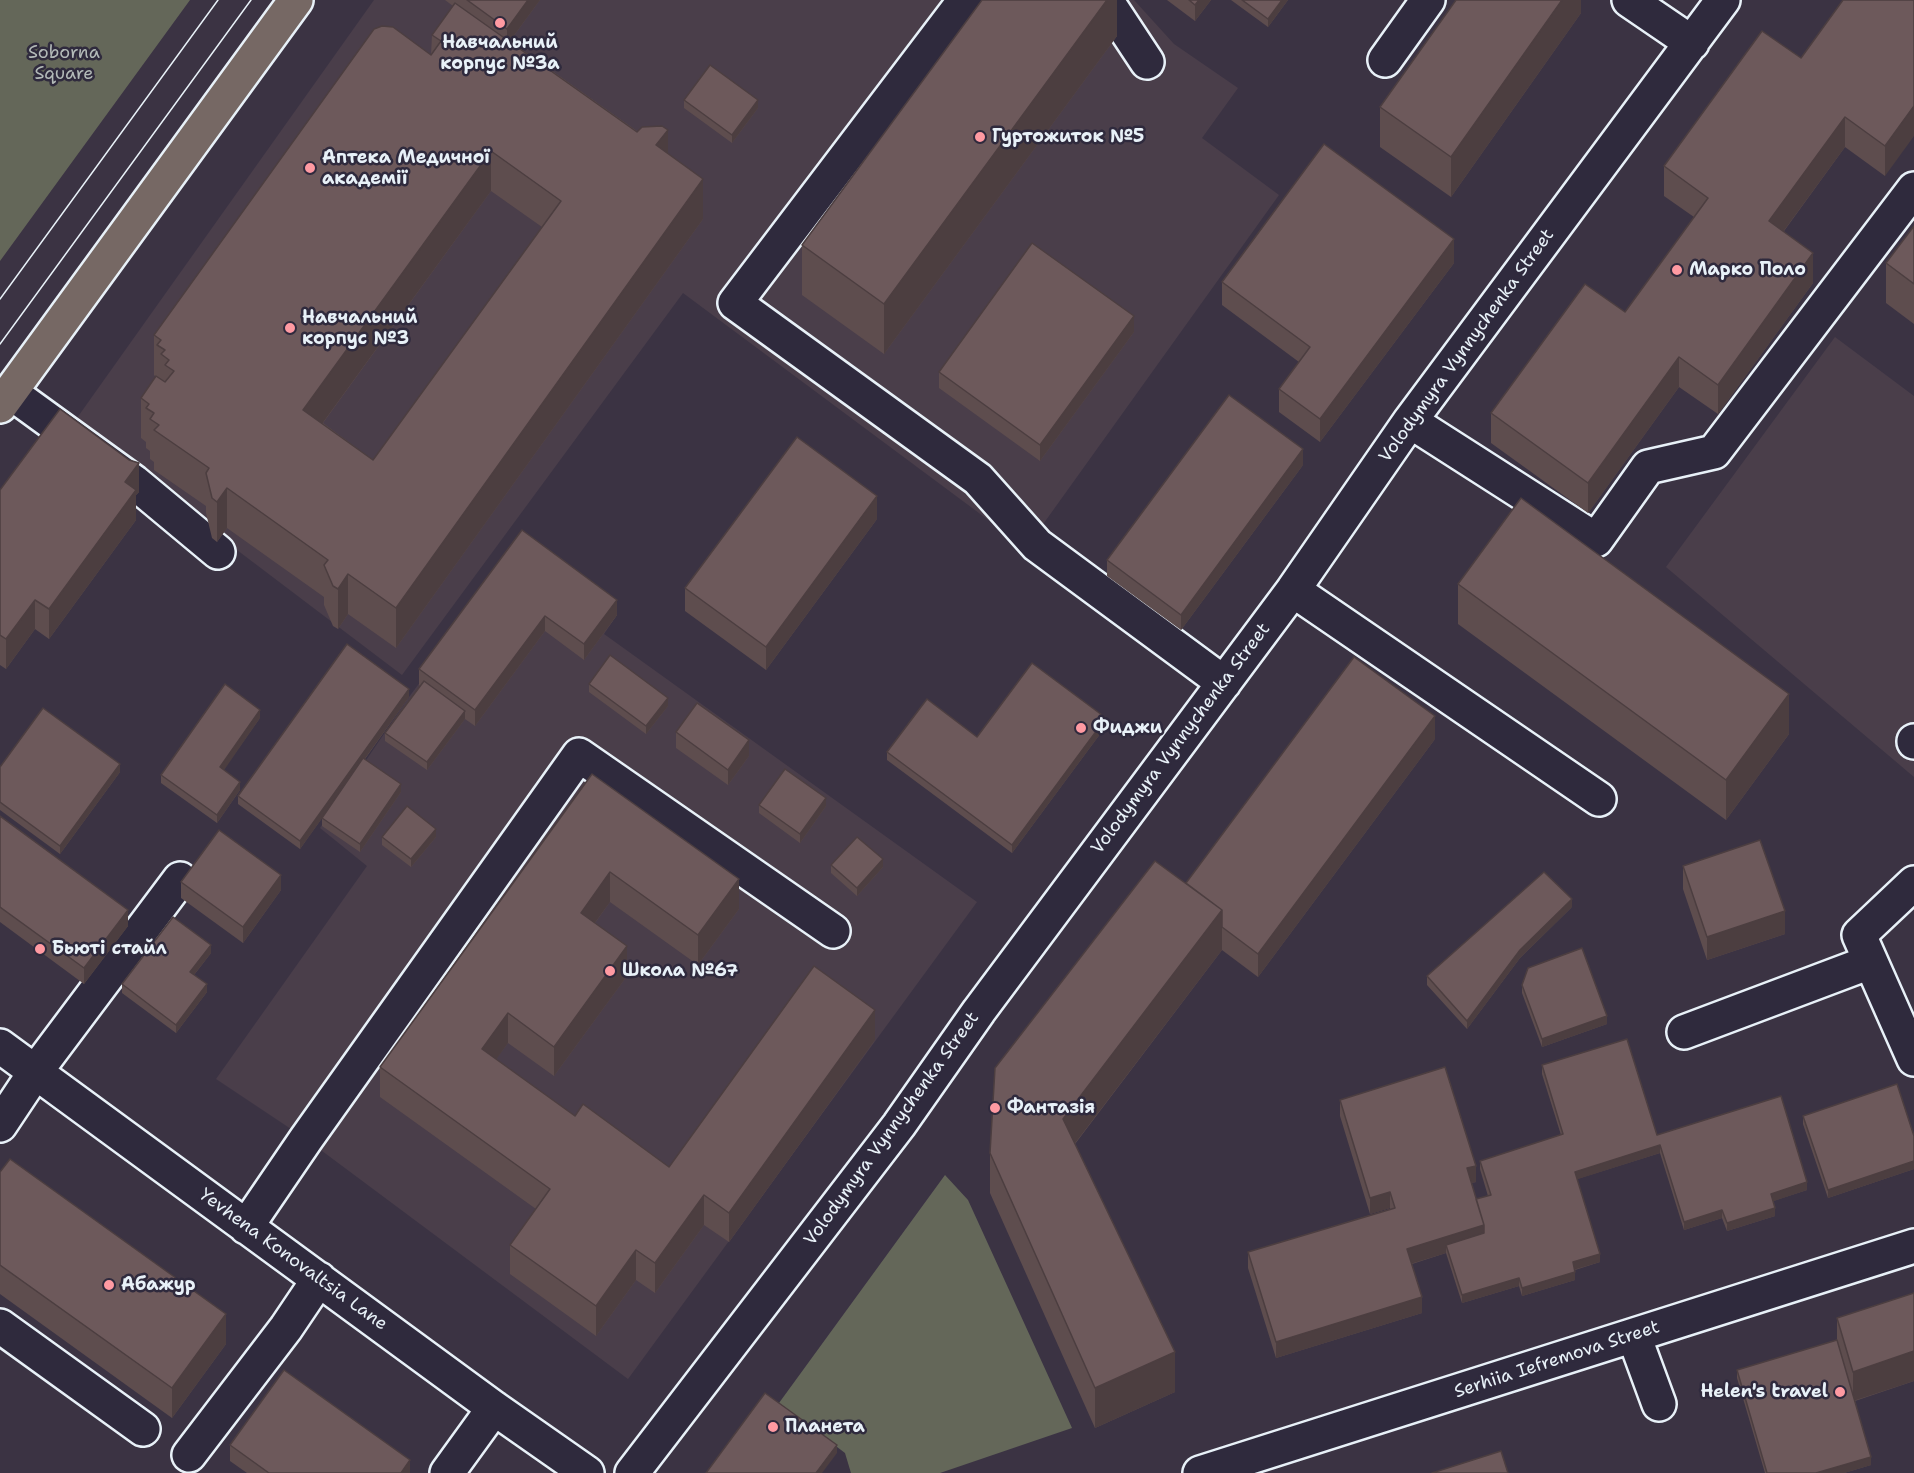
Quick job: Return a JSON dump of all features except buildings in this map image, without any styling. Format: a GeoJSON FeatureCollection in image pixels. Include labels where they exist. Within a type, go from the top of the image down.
{"type":"FeatureCollection","features":[{"type":"Feature","properties":{"kind":"main road"},"geometry":{"type":"LineString","coordinates":[[5,399],[296,0]]}},
{"type":"Feature","properties":{"kind":"street"},"geometry":{"type":"LineString","coordinates":[[965,0],[735,303],[978,479],[1037,545],[1224,683]]}},
{"type":"Feature","properties":{"kind":"street"},"geometry":{"type":"LineString","coordinates":[[1106,0],[1147,62]]}},
{"type":"Feature","properties":{"kind":"street"},"geometry":{"type":"LineString","coordinates":[[1385,60],[1428,0]]}},
{"type":"Feature","properties":{"kind":"street"},"geometry":{"type":"LineString","coordinates":[[1629,0],[1692,43]]}},
{"type":"Feature","properties":{"kind":"street","name":"Volodymyra Vynnychenka Street"},"geometry":{"type":"LineString","coordinates":[[632,1473],[899,1125],[979,1011],[1293,590],[1410,421],[1723,0]]}},
{"type":"Feature","properties":{"kind":"street"},"geometry":{"type":"LineString","coordinates":[[1410,421],[1596,540],[1648,466],[1714,452],[1914,189]]}},
{"type":"Feature","properties":{"kind":"street"},"geometry":{"type":"LineString","coordinates":[[5,399],[134,482],[218,552]]}},
{"type":"Feature","properties":{"kind":"street"},"geometry":{"type":"LineString","coordinates":[[1293,590],[1599,799]]}},
{"type":"Feature","properties":{"kind":"street"},"geometry":{"type":"LineString","coordinates":[[246,1227],[579,755],[833,931]]}},
{"type":"Feature","properties":{"kind":"street"},"geometry":{"type":"LineString","coordinates":[[0,1125],[36,1071],[180,879]]}},
{"type":"Feature","properties":{"kind":"street"},"geometry":{"type":"LineString","coordinates":[[1914,883],[1859,935],[1914,1059]]}},
{"type":"Feature","properties":{"kind":"street"},"geometry":{"type":"LineString","coordinates":[[1684,1032],[1870,962]]}},
{"type":"Feature","properties":{"kind":"street","name":"Yevhena Konovaltsia Lane"},"geometry":{"type":"LineString","coordinates":[[0,1046],[494,1408],[587,1473]]}},
{"type":"Feature","properties":{"kind":"street","name":"Serhiia Iefremova Street"},"geometry":{"type":"LineString","coordinates":[[1200,1473],[1914,1246]]}},
{"type":"Feature","properties":{"kind":"street"},"geometry":{"type":"LineString","coordinates":[[189,1455],[286,1328],[319,1280]]}},
{"type":"Feature","properties":{"kind":"street"},"geometry":{"type":"LineString","coordinates":[[0,1326],[143,1429]]}},
{"type":"Feature","properties":{"kind":"street"},"geometry":{"type":"LineString","coordinates":[[1634,1336],[1659,1404]]}},
{"type":"Feature","properties":{"kind":"street"},"geometry":{"type":"LineString","coordinates":[[447,1473],[494,1408]]}},
{"type":"Feature","properties":{"kind":"shaded area"},"geometry":{"type":"Polygon","coordinates":[[[374,0],[1134,0],[1174,44],[1238,88],[1202,138],[1279,195],[1026,548],[683,293],[402,675],[72,425],[374,0]]]}},
{"type":"Feature","properties":{"kind":"shaded area"},"geometry":{"type":"Polygon","coordinates":[[[1835,337],[1914,396],[1914,777],[1666,567],[1835,337]]]}},
{"type":"Feature","properties":{"kind":"shaded area","name":"Школа №67"},"geometry":{"type":"Polygon","coordinates":[[[522,546],[617,615],[604,634],[977,902],[628,1379],[306,1139],[216,1079],[367,866],[320,828],[409,697],[522,546]]]}},
{"type":"Feature","properties":{"kind":"green space","name":"Soborna Square"},"geometry":{"type":"Polygon","coordinates":[[[0,0],[190,0],[0,261],[0,0]]]}},
{"type":"Feature","properties":{"kind":"green space"},"geometry":{"type":"Polygon","coordinates":[[[945,1175],[968,1200],[1072,1428],[940,1473],[851,1473],[845,1453],[779,1403],[945,1175]]]}},
{"type":"Feature","properties":{"kind":"tram line"},"geometry":{"type":"LineString","coordinates":[[0,299],[218,0]]}},
{"type":"Feature","properties":{"kind":"tram line"},"geometry":{"type":"LineString","coordinates":[[0,344],[251,0]]}},
{"type":"Feature","properties":{"kind":"place","name":"Навчальний корпус №3а"},"geometry":{"type":"Point","coordinates":[500,23]}},
{"type":"Feature","properties":{"kind":"place","name":"Гуртожиток №5"},"geometry":{"type":"Point","coordinates":[980,137]}},
{"type":"Feature","properties":{"kind":"place","name":"Аптека Медичної академії"},"geometry":{"type":"Point","coordinates":[310,168]}},
{"type":"Feature","properties":{"kind":"place","name":"Марко Поло"},"geometry":{"type":"Point","coordinates":[1677,270]}},
{"type":"Feature","properties":{"kind":"place","name":"Навчальний корпус №3"},"geometry":{"type":"Point","coordinates":[290,328]}},
{"type":"Feature","properties":{"kind":"place","name":"Фиджи"},"geometry":{"type":"Point","coordinates":[1081,728]}},
{"type":"Feature","properties":{"kind":"place","name":"Бьюті стайл"},"geometry":{"type":"Point","coordinates":[40,949]}},
{"type":"Feature","properties":{"kind":"place","name":"Школа №67"},"geometry":{"type":"Point","coordinates":[610,971]}},
{"type":"Feature","properties":{"kind":"place","name":"Фантазія"},"geometry":{"type":"Point","coordinates":[995,1108]}},
{"type":"Feature","properties":{"kind":"place","name":"Абажур"},"geometry":{"type":"Point","coordinates":[109,1285]}},
{"type":"Feature","properties":{"kind":"place","name":"Helen's travel"},"geometry":{"type":"Point","coordinates":[1840,1392]}},
{"type":"Feature","properties":{"kind":"place","name":"Планета"},"geometry":{"type":"Point","coordinates":[773,1427]}}]}
